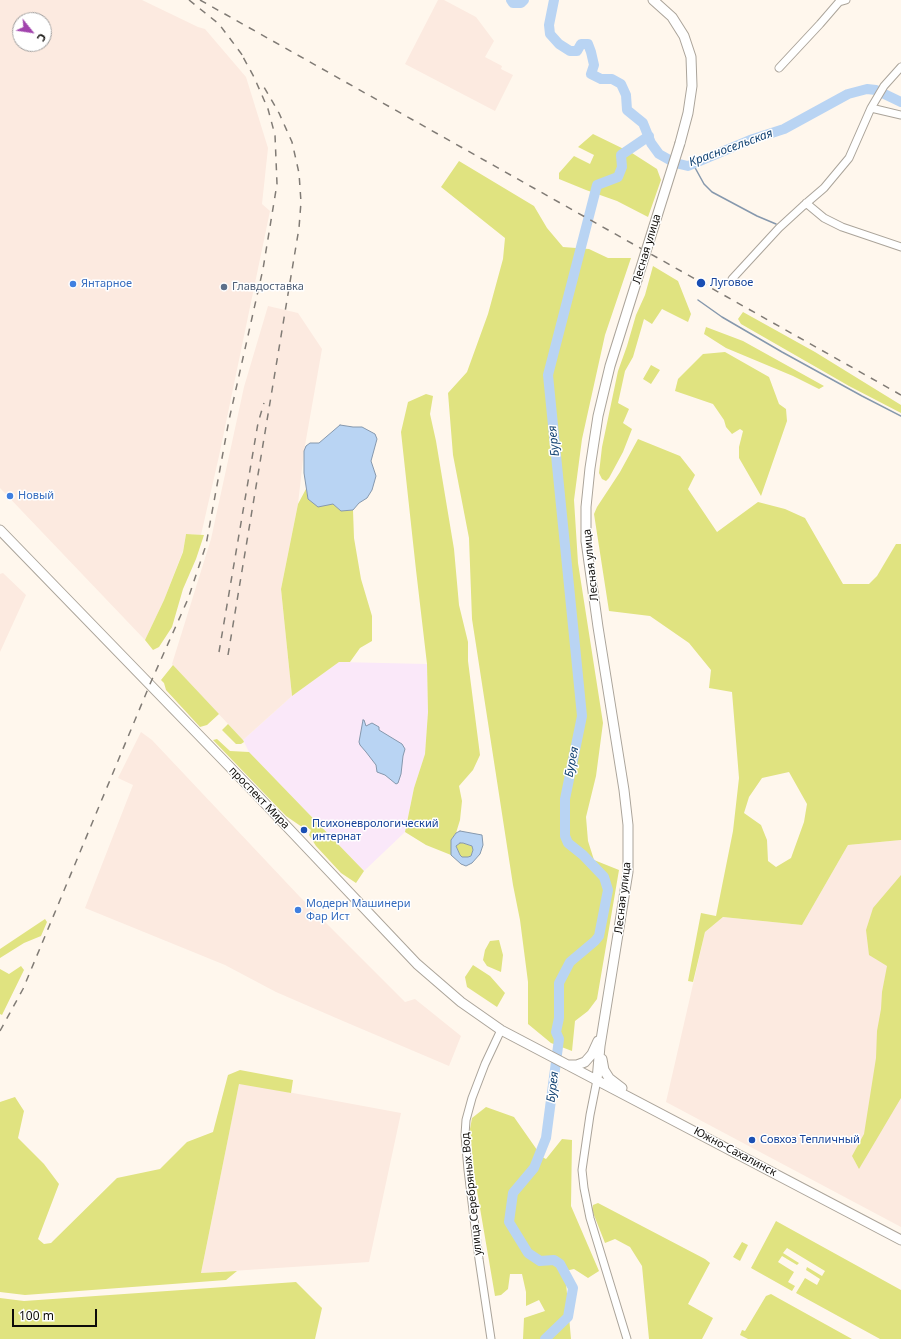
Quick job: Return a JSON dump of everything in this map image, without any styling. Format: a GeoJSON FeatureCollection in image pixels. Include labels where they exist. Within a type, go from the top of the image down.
{"type":"FeatureCollection","features":[{"type":"Feature","properties":{"kind":"main road","name":"Лесная улица"},"geometry":{"type":"LineString","coordinates":[[597,1080],[600,1049],[628,872],[628,825],[586,541],[586,507],[598,416],[610,366],[680,142],[688,113],[692,86],[691,57],[684,36],[672,17],[653,0]]}},
{"type":"Feature","properties":{"kind":"main road","name":"проспект Мира"},"geometry":{"type":"LineString","coordinates":[[0,530],[417,964],[462,1002],[500,1030],[644,1104]]}},
{"type":"Feature","properties":{"kind":"main road"},"geometry":{"type":"LineString","coordinates":[[564,1064],[577,1065],[585,1062],[592,1054],[603,1030]]}},
{"type":"Feature","properties":{"kind":"main road"},"geometry":{"type":"LineString","coordinates":[[600,1049],[604,1070],[609,1078],[644,1104]]}},
{"type":"Feature","properties":{"kind":"main road","name":"Южно-Сахалинск"},"geometry":{"type":"LineString","coordinates":[[644,1104],[901,1240]]}},
{"type":"Feature","properties":{"kind":"street"},"geometry":{"type":"LineString","coordinates":[[778,68],[839,2],[846,0]]}},
{"type":"Feature","properties":{"kind":"street"},"geometry":{"type":"LineString","coordinates":[[732,279],[776,232],[824,188],[849,158],[876,98],[884,86],[901,67]]}},
{"type":"Feature","properties":{"kind":"street"},"geometry":{"type":"LineString","coordinates":[[871,108],[901,115]]}},
{"type":"Feature","properties":{"kind":"street"},"geometry":{"type":"LineString","coordinates":[[806,203],[824,218],[842,227],[901,247]]}},
{"type":"Feature","properties":{"kind":"street","name":"улица Серебряных Вод"},"geometry":{"type":"LineString","coordinates":[[491,1339],[479,1260],[465,1135],[466,1120],[472,1098],[500,1030]]}},
{"type":"Feature","properties":{"kind":"street"},"geometry":{"type":"LineString","coordinates":[[597,1080],[582,1170],[590,1218],[627,1339]]}},
{"type":"Feature","properties":{"kind":"shaded area"},"geometry":{"type":"Polygon","coordinates":[[[0,0],[142,0],[205,29],[246,77],[268,148],[262,204],[270,211],[201,535],[186,534],[183,551],[164,600],[145,640],[0,488],[0,0]]]}},
{"type":"Feature","properties":{"kind":"shaded area"},"geometry":{"type":"Polygon","coordinates":[[[438,0],[444,0],[476,17],[494,41],[485,57],[502,66],[501,69],[513,75],[495,111],[405,64],[438,0]]]}},
{"type":"Feature","properties":{"kind":"shaded area"},"geometry":{"type":"Polygon","coordinates":[[[268,306],[298,313],[322,349],[304,451],[298,504],[281,589],[292,696],[243,740],[172,664],[211,539],[244,387],[268,306]]]}},
{"type":"Feature","properties":{"kind":"shaded area"},"geometry":{"type":"Polygon","coordinates":[[[3,573],[26,595],[0,652],[0,574],[3,573]]]}},
{"type":"Feature","properties":{"kind":"shaded area"},"geometry":{"type":"Polygon","coordinates":[[[339,662],[427,664],[428,712],[425,754],[414,788],[405,832],[364,871],[249,752],[243,740],[292,696],[339,662]]]}},
{"type":"Feature","properties":{"kind":"shaded area"},"geometry":{"type":"Polygon","coordinates":[[[141,732],[152,740],[300,897],[405,1002],[415,999],[461,1036],[449,1066],[276,992],[225,965],[85,908],[133,785],[118,778],[141,732]]]}},
{"type":"Feature","properties":{"kind":"shaded area"},"geometry":{"type":"Polygon","coordinates":[[[901,840],[901,1227],[666,1102],[705,932],[723,917],[802,925],[848,845],[901,840]]]}},
{"type":"Feature","properties":{"kind":"shaded area"},"geometry":{"type":"Polygon","coordinates":[[[239,1083],[401,1113],[369,1262],[201,1273],[239,1083]]]}},
{"type":"Feature","properties":{"kind":"green space"},"geometry":{"type":"Polygon","coordinates":[[[593,134],[632,153],[657,169],[661,180],[648,217],[617,201],[559,179],[559,173],[574,156],[590,164],[594,155],[578,147],[593,134]]]}},
{"type":"Feature","properties":{"kind":"green space"},"geometry":{"type":"Polygon","coordinates":[[[459,161],[534,206],[547,228],[563,247],[589,249],[608,258],[631,258],[605,335],[582,439],[574,500],[578,563],[603,723],[596,776],[586,817],[588,841],[594,860],[619,870],[597,999],[588,1011],[575,1021],[572,1051],[551,1043],[528,1024],[528,982],[520,920],[513,885],[472,619],[469,538],[453,455],[448,393],[467,372],[488,314],[503,259],[505,238],[441,187],[459,161]]]}},
{"type":"Feature","properties":{"kind":"green space"},"geometry":{"type":"Polygon","coordinates":[[[653,266],[678,281],[691,314],[688,322],[662,309],[652,324],[644,319],[633,357],[625,371],[618,403],[629,409],[623,423],[632,429],[623,452],[606,481],[602,479],[599,473],[602,447],[618,371],[636,315],[645,295],[653,266]]]}},
{"type":"Feature","properties":{"kind":"green space"},"geometry":{"type":"Polygon","coordinates":[[[743,312],[815,352],[901,405],[901,413],[849,386],[741,324],[738,319],[743,312]]]}},
{"type":"Feature","properties":{"kind":"green space"},"geometry":{"type":"Polygon","coordinates":[[[706,327],[743,341],[824,386],[819,389],[793,376],[726,348],[704,334],[706,327]]]}},
{"type":"Feature","properties":{"kind":"green space"},"geometry":{"type":"Polygon","coordinates":[[[725,352],[769,377],[779,404],[786,409],[787,421],[761,496],[739,458],[739,447],[743,431],[740,429],[732,434],[726,427],[724,420],[713,404],[675,391],[678,379],[703,354],[725,352]]]}},
{"type":"Feature","properties":{"kind":"green space"},"geometry":{"type":"Polygon","coordinates":[[[651,365],[660,370],[651,384],[643,379],[651,365]]]}},
{"type":"Feature","properties":{"kind":"green space"},"geometry":{"type":"Polygon","coordinates":[[[426,394],[433,396],[430,414],[454,549],[459,605],[468,642],[468,661],[480,755],[473,770],[459,786],[462,801],[460,820],[456,833],[451,840],[451,855],[426,845],[405,832],[414,788],[425,754],[428,712],[427,664],[401,432],[408,402],[426,394]]]}},
{"type":"Feature","properties":{"kind":"green space"},"geometry":{"type":"Polygon","coordinates":[[[638,439],[680,456],[695,475],[688,489],[717,532],[758,502],[785,509],[805,518],[843,584],[869,584],[877,576],[896,544],[901,544],[901,840],[848,845],[802,925],[723,917],[705,932],[693,982],[688,981],[701,913],[716,916],[733,831],[739,778],[732,692],[709,688],[711,670],[689,643],[650,616],[609,611],[594,514],[638,439]],[[789,772],[762,778],[749,797],[744,813],[761,825],[767,840],[768,861],[776,867],[791,858],[804,822],[807,804],[789,772]]]}},
{"type":"Feature","properties":{"kind":"green space"},"geometry":{"type":"Polygon","coordinates":[[[306,489],[308,499],[333,504],[341,511],[353,510],[354,538],[361,579],[372,616],[372,641],[360,648],[350,662],[339,662],[292,696],[281,589],[298,504],[306,489]]]}},
{"type":"Feature","properties":{"kind":"green space"},"geometry":{"type":"Polygon","coordinates":[[[186,534],[204,535],[196,559],[183,589],[172,627],[159,647],[153,650],[145,640],[164,600],[183,552],[186,534]]]}},
{"type":"Feature","properties":{"kind":"green space"},"geometry":{"type":"Polygon","coordinates":[[[173,665],[219,714],[207,725],[200,727],[166,690],[164,683],[161,680],[173,665]]]}},
{"type":"Feature","properties":{"kind":"green space"},"geometry":{"type":"Polygon","coordinates":[[[228,724],[244,742],[241,744],[236,744],[222,730],[228,724]]]}},
{"type":"Feature","properties":{"kind":"green space"},"geometry":{"type":"Polygon","coordinates":[[[217,739],[230,751],[249,752],[364,871],[356,883],[341,873],[316,846],[309,835],[311,830],[305,826],[302,827],[286,816],[213,740],[217,739]]]}},
{"type":"Feature","properties":{"kind":"green space"},"geometry":{"type":"Polygon","coordinates":[[[460,843],[472,846],[473,850],[471,856],[462,857],[460,855],[456,846],[460,843]]]}},
{"type":"Feature","properties":{"kind":"green space"},"geometry":{"type":"Polygon","coordinates":[[[901,875],[901,1098],[859,1169],[852,1156],[864,1134],[876,1058],[877,1031],[887,966],[869,955],[866,930],[873,908],[901,875]]]}},
{"type":"Feature","properties":{"kind":"green space"},"geometry":{"type":"Polygon","coordinates":[[[45,919],[47,922],[41,936],[24,943],[0,958],[0,949],[45,919]]]}},
{"type":"Feature","properties":{"kind":"green space"},"geometry":{"type":"Polygon","coordinates":[[[499,940],[503,955],[501,972],[487,966],[483,960],[485,950],[490,941],[499,940]]]}},
{"type":"Feature","properties":{"kind":"green space"},"geometry":{"type":"Polygon","coordinates":[[[473,965],[490,976],[505,993],[497,1007],[467,987],[465,977],[473,965]]]}},
{"type":"Feature","properties":{"kind":"green space"},"geometry":{"type":"Polygon","coordinates":[[[21,966],[24,970],[2,1015],[0,1014],[0,969],[9,974],[21,966]]]}},
{"type":"Feature","properties":{"kind":"green space"},"geometry":{"type":"Polygon","coordinates":[[[240,1070],[293,1080],[291,1093],[239,1084],[201,1273],[237,1271],[226,1280],[25,1295],[0,1292],[0,1102],[15,1097],[24,1111],[18,1138],[44,1164],[59,1184],[38,1239],[44,1244],[51,1243],[117,1178],[160,1169],[187,1142],[213,1132],[228,1075],[240,1070]]]}},
{"type":"Feature","properties":{"kind":"green space"},"geometry":{"type":"Polygon","coordinates":[[[486,1107],[514,1117],[542,1157],[546,1159],[562,1139],[572,1140],[571,1206],[599,1271],[588,1278],[574,1269],[565,1271],[571,1339],[523,1339],[524,1318],[545,1311],[539,1300],[526,1306],[526,1292],[522,1274],[510,1274],[508,1289],[501,1295],[495,1296],[474,1173],[470,1129],[472,1118],[486,1107]]]}},
{"type":"Feature","properties":{"kind":"green space"},"geometry":{"type":"Polygon","coordinates":[[[598,1203],[710,1263],[688,1304],[713,1318],[702,1339],[649,1339],[642,1266],[630,1247],[615,1239],[605,1243],[592,1210],[593,1205],[598,1203]]]}},
{"type":"Feature","properties":{"kind":"green space"},"geometry":{"type":"Polygon","coordinates":[[[776,1221],[901,1290],[901,1339],[880,1339],[796,1293],[805,1278],[817,1285],[820,1279],[806,1270],[807,1267],[822,1276],[825,1271],[787,1248],[783,1253],[799,1263],[797,1265],[782,1256],[778,1262],[794,1272],[788,1282],[795,1286],[792,1291],[751,1268],[776,1221]]]}},
{"type":"Feature","properties":{"kind":"green space"},"geometry":{"type":"Polygon","coordinates":[[[742,1242],[748,1245],[740,1261],[733,1257],[742,1242]]]}},
{"type":"Feature","properties":{"kind":"green space"},"geometry":{"type":"Polygon","coordinates":[[[296,1282],[322,1308],[315,1339],[0,1339],[0,1298],[24,1301],[296,1282]]]}},
{"type":"Feature","properties":{"kind":"green space"},"geometry":{"type":"Polygon","coordinates":[[[771,1294],[852,1339],[748,1339],[740,1335],[742,1330],[745,1331],[766,1296],[771,1294]]]}},
{"type":"Feature","properties":{"kind":"water"},"geometry":{"type":"Polygon","coordinates":[[[340,425],[362,427],[375,434],[377,439],[371,461],[376,476],[372,490],[367,498],[359,503],[353,510],[341,511],[333,504],[318,507],[308,499],[304,473],[304,451],[306,446],[310,443],[319,443],[340,425]]]}},
{"type":"Feature","properties":{"kind":"water"},"geometry":{"type":"Polygon","coordinates":[[[363,720],[366,726],[372,723],[379,727],[379,730],[402,744],[405,749],[398,783],[396,784],[385,775],[377,772],[376,765],[360,745],[359,742],[363,720]]]}},
{"type":"Feature","properties":{"kind":"water"},"geometry":{"type":"Polygon","coordinates":[[[460,831],[482,835],[483,845],[480,854],[472,863],[466,866],[461,864],[451,855],[451,840],[456,833],[460,831]],[[463,843],[456,846],[460,855],[462,857],[471,856],[473,850],[472,846],[463,843]]]}},
{"type":"Feature","properties":{"kind":"waterway","name":"Красносельская"},"geometry":{"type":"LineString","coordinates":[[511,0],[513,3],[521,3],[524,0]]}},
{"type":"Feature","properties":{"kind":"waterway","name":"Красносельская"},"geometry":{"type":"LineString","coordinates":[[554,0],[549,25],[550,34],[559,44],[570,51],[577,51],[581,44],[588,44],[594,65],[591,74],[601,79],[612,79],[621,84],[626,95],[627,110],[643,123],[651,143],[659,154],[675,163],[688,166],[750,140],[784,129],[848,94],[867,89],[876,90],[901,102]]}},
{"type":"Feature","properties":{"kind":"waterway","name":"Бурея"},"geometry":{"type":"LineString","coordinates":[[545,1339],[568,1317],[573,1288],[560,1264],[554,1260],[540,1261],[528,1253],[509,1222],[513,1193],[534,1168],[546,1138],[559,1039],[556,1032],[559,1018],[559,983],[570,962],[599,936],[608,890],[604,877],[583,855],[568,843],[565,836],[565,799],[582,716],[548,375],[597,185],[618,177],[622,167],[621,155],[649,136]]}},
{"type":"Feature","properties":{"kind":"waterway"},"geometry":{"type":"LineString","coordinates":[[693,164],[704,184],[712,192],[757,216],[776,224]]}},
{"type":"Feature","properties":{"kind":"waterway"},"geometry":{"type":"LineString","coordinates":[[698,300],[722,317],[782,352],[901,416]]}},
{"type":"Feature","properties":{"kind":"railway"},"geometry":{"type":"LineString","coordinates":[[189,0],[219,24],[246,60]]}},
{"type":"Feature","properties":{"kind":"railway"},"geometry":{"type":"LineString","coordinates":[[200,0],[901,395]]}},
{"type":"Feature","properties":{"kind":"railway"},"geometry":{"type":"LineString","coordinates":[[0,1031],[23,989],[150,684],[188,599],[206,545],[229,420],[263,269],[277,184],[275,135],[268,109],[254,77],[243,57]]}},
{"type":"Feature","properties":{"kind":"railway"},"geometry":{"type":"LineString","coordinates":[[228,655],[299,228],[301,202],[299,173],[292,142],[279,113],[264,87]]}},
{"type":"Feature","properties":{"kind":"railway"},"geometry":{"type":"LineString","coordinates":[[219,652],[258,423],[264,403]]}},
{"type":"Feature","properties":{"kind":"place","name":"Луговое"},"geometry":{"type":"Point","coordinates":[701,283]}},
{"type":"Feature","properties":{"kind":"place","name":"Янтарное"},"geometry":{"type":"Point","coordinates":[73,284]}},
{"type":"Feature","properties":{"kind":"place","name":"Главдоставка"},"geometry":{"type":"Point","coordinates":[224,287]}},
{"type":"Feature","properties":{"kind":"place","name":"Новый"},"geometry":{"type":"Point","coordinates":[10,496]}},
{"type":"Feature","properties":{"kind":"place","name":"Психоневрологический интернат"},"geometry":{"type":"Point","coordinates":[304,830]}},
{"type":"Feature","properties":{"kind":"place","name":"Модерн Машинери Фар Ист"},"geometry":{"type":"Point","coordinates":[298,910]}},
{"type":"Feature","properties":{"kind":"place","name":"Совхоз Тепличный"},"geometry":{"type":"Point","coordinates":[752,1140]}}]}
